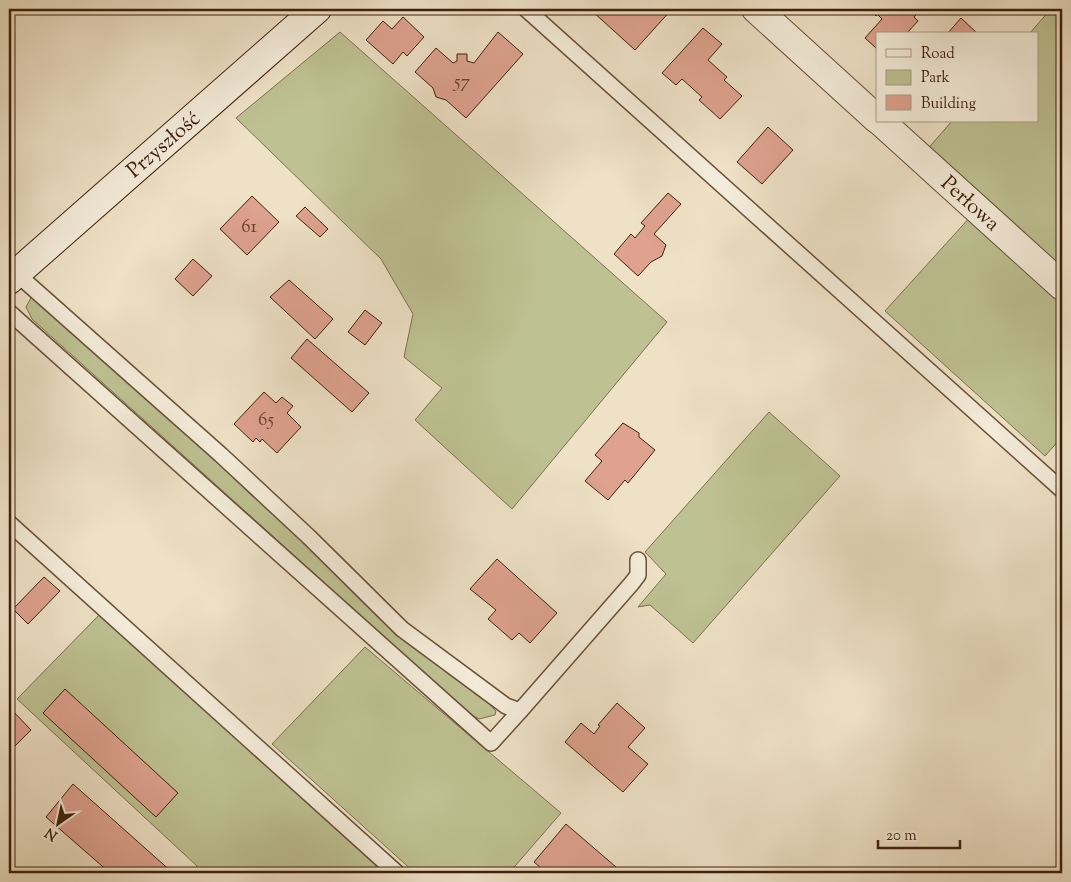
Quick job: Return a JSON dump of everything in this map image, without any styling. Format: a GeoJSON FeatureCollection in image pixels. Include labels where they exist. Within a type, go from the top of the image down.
{"type":"FeatureCollection","features":[{"type":"Feature","properties":{"kind":"street","name":"Przyszłość"},"geometry":{"type":"LineString","coordinates":[[13,277],[317,9]]}},
{"type":"Feature","properties":{"kind":"street"},"geometry":{"type":"LineString","coordinates":[[756,9],[876,117]]}},
{"type":"Feature","properties":{"kind":"street","name":"Perłowa"},"geometry":{"type":"LineString","coordinates":[[881,122],[1062,286]]}},
{"type":"Feature","properties":{"kind":"lane"},"geometry":{"type":"LineString","coordinates":[[526,9],[1062,490]]}},
{"type":"Feature","properties":{"kind":"lane"},"geometry":{"type":"LineString","coordinates":[[13,277],[221,455],[402,629],[488,694],[506,706],[520,711]]}},
{"type":"Feature","properties":{"kind":"lane"},"geometry":{"type":"LineString","coordinates":[[9,312],[491,743],[632,583],[638,575],[638,560]]}},
{"type":"Feature","properties":{"kind":"lane"},"geometry":{"type":"LineString","coordinates":[[9,523],[397,873]]}},
{"type":"Feature","properties":{"kind":"green space"},"geometry":{"type":"Polygon","coordinates":[[[1051,9],[1059,9],[1062,12],[1062,272],[925,152],[951,122],[1038,122],[1038,32],[1031,32],[1051,9]]]}},
{"type":"Feature","properties":{"kind":"green space"},"geometry":{"type":"Polygon","coordinates":[[[340,32],[667,322],[512,509],[415,420],[442,388],[404,357],[413,314],[381,259],[236,118],[340,32]]]}},
{"type":"Feature","properties":{"kind":"green space"},"geometry":{"type":"Polygon","coordinates":[[[972,215],[1062,297],[1062,437],[1045,456],[885,311],[972,215]]]}},
{"type":"Feature","properties":{"kind":"green space"},"geometry":{"type":"Polygon","coordinates":[[[32,296],[204,448],[446,672],[489,704],[496,711],[495,715],[479,719],[469,713],[32,319],[26,307],[32,296]]]}},
{"type":"Feature","properties":{"kind":"green space"},"geometry":{"type":"Polygon","coordinates":[[[769,412],[840,476],[693,643],[650,605],[638,607],[666,574],[645,552],[769,412]]]}},
{"type":"Feature","properties":{"kind":"green space"},"geometry":{"type":"Polygon","coordinates":[[[100,614],[384,873],[191,873],[197,866],[17,699],[100,614]]]}},
{"type":"Feature","properties":{"kind":"green space"},"geometry":{"type":"Polygon","coordinates":[[[365,647],[561,813],[509,873],[415,873],[272,744],[365,647]]]}},
{"type":"Feature","properties":{"kind":"building"},"geometry":{"type":"Polygon","coordinates":[[[594,9],[672,9],[635,50],[592,11],[594,9]]]}},
{"type":"Feature","properties":{"kind":"building"},"geometry":{"type":"Polygon","coordinates":[[[871,9],[922,9],[914,17],[918,21],[908,32],[876,32],[876,48],[865,38],[882,19],[877,14],[876,16],[871,9]]]}},
{"type":"Feature","properties":{"kind":"building"},"geometry":{"type":"Polygon","coordinates":[[[403,17],[424,37],[407,56],[403,52],[393,64],[366,40],[383,21],[392,29],[403,17]]]}},
{"type":"Feature","properties":{"kind":"building"},"geometry":{"type":"Polygon","coordinates":[[[961,18],[976,32],[949,32],[961,18]]]}},
{"type":"Feature","properties":{"kind":"building"},"geometry":{"type":"Polygon","coordinates":[[[703,28],[722,44],[708,60],[727,77],[724,80],[742,96],[720,119],[699,100],[702,97],[682,79],[676,85],[662,73],[703,28]]]}},
{"type":"Feature","properties":{"kind":"building"},"geometry":{"type":"Polygon","coordinates":[[[498,32],[523,54],[466,118],[446,100],[436,97],[433,88],[415,72],[436,48],[453,63],[457,61],[457,54],[467,54],[467,61],[474,63],[498,32]]]}},
{"type":"Feature","properties":{"kind":"building"},"geometry":{"type":"Polygon","coordinates":[[[768,127],[793,150],[762,184],[737,162],[768,127]]]}},
{"type":"Feature","properties":{"kind":"building"},"geometry":{"type":"Polygon","coordinates":[[[668,193],[681,204],[654,234],[666,245],[662,256],[651,262],[638,276],[614,254],[631,234],[635,238],[645,226],[641,223],[668,193]]]}},
{"type":"Feature","properties":{"kind":"building"},"geometry":{"type":"Polygon","coordinates":[[[252,196],[279,222],[247,255],[220,229],[252,196]]]}},
{"type":"Feature","properties":{"kind":"building"},"geometry":{"type":"Polygon","coordinates":[[[305,207],[328,229],[320,237],[296,216],[305,207]]]}},
{"type":"Feature","properties":{"kind":"building"},"geometry":{"type":"Polygon","coordinates":[[[193,259],[212,276],[193,296],[175,279],[193,259]]]}},
{"type":"Feature","properties":{"kind":"building"},"geometry":{"type":"Polygon","coordinates":[[[289,280],[333,319],[315,339],[270,297],[289,280]]]}},
{"type":"Feature","properties":{"kind":"building"},"geometry":{"type":"Polygon","coordinates":[[[365,310],[382,323],[365,345],[348,332],[365,310]]]}},
{"type":"Feature","properties":{"kind":"building"},"geometry":{"type":"Polygon","coordinates":[[[307,339],[369,393],[352,412],[291,358],[307,339]]]}},
{"type":"Feature","properties":{"kind":"building"},"geometry":{"type":"Polygon","coordinates":[[[264,392],[276,403],[282,397],[293,406],[287,413],[301,427],[277,453],[262,439],[260,442],[256,438],[253,442],[234,424],[264,392]]]}},
{"type":"Feature","properties":{"kind":"building"},"geometry":{"type":"Polygon","coordinates":[[[623,423],[639,433],[639,437],[655,450],[628,483],[625,480],[608,500],[585,481],[602,461],[595,455],[623,423]]]}},
{"type":"Feature","properties":{"kind":"building"},"geometry":{"type":"Polygon","coordinates":[[[497,559],[557,613],[530,643],[519,633],[512,640],[488,619],[496,610],[470,589],[497,559]]]}},
{"type":"Feature","properties":{"kind":"building"},"geometry":{"type":"Polygon","coordinates":[[[44,577],[60,591],[28,624],[13,609],[44,577]]]}},
{"type":"Feature","properties":{"kind":"building"},"geometry":{"type":"Polygon","coordinates":[[[65,689],[178,793],[156,817],[43,713],[65,689]]]}},
{"type":"Feature","properties":{"kind":"building"},"geometry":{"type":"Polygon","coordinates":[[[617,703],[645,728],[628,747],[648,764],[623,792],[565,742],[581,723],[594,734],[600,726],[598,725],[617,703]]]}},
{"type":"Feature","properties":{"kind":"building"},"geometry":{"type":"Polygon","coordinates":[[[9,707],[31,730],[9,752],[9,707]]]}},
{"type":"Feature","properties":{"kind":"building"},"geometry":{"type":"Polygon","coordinates":[[[73,784],[173,873],[110,873],[46,817],[73,784]]]}},
{"type":"Feature","properties":{"kind":"building"},"geometry":{"type":"Polygon","coordinates":[[[566,824],[623,873],[547,873],[534,862],[566,824]]]}}]}
